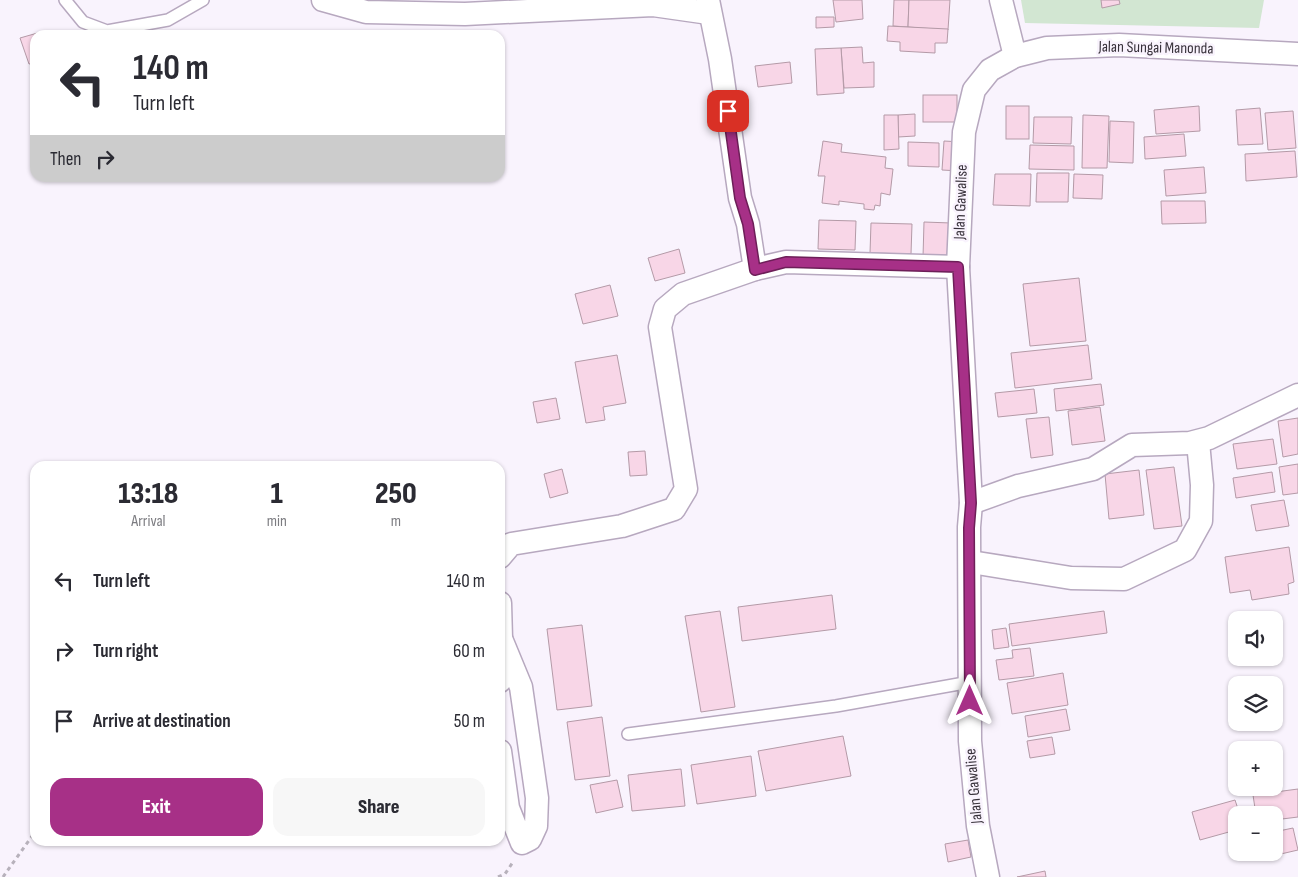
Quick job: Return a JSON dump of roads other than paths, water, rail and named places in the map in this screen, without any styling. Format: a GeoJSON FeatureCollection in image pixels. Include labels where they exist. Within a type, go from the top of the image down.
{"type":"FeatureCollection","features":[{"type":"Feature","properties":{"kind":"street"},"geometry":{"type":"LineString","coordinates":[[323,0],[366,12],[465,14],[653,6],[708,6],[720,59],[740,198],[748,224],[755,270]]}},
{"type":"Feature","properties":{"kind":"street"},"geometry":{"type":"LineString","coordinates":[[1001,0],[1014,56]]}},
{"type":"Feature","properties":{"kind":"street","name":"Jalan Sungai Manonda"},"geometry":{"type":"LineString","coordinates":[[1014,56],[1048,48],[1119,45],[1298,54]]}},
{"type":"Feature","properties":{"kind":"street","name":"Jalan Gawalise"},"geometry":{"type":"LineString","coordinates":[[988,877],[978,826],[970,741],[971,562],[969,528],[971,503],[958,267],[964,132],[974,90],[990,70],[1014,56]]}},
{"type":"Feature","properties":{"kind":"street"},"geometry":{"type":"LineString","coordinates":[[505,551],[511,544],[622,526],[674,509],[686,489],[660,327],[665,309],[683,294],[755,270],[786,262],[958,267]]}},
{"type":"Feature","properties":{"kind":"street"},"geometry":{"type":"LineString","coordinates":[[971,503],[1018,486],[1093,469],[1132,445],[1198,442],[1298,395]]}},
{"type":"Feature","properties":{"kind":"street"},"geometry":{"type":"LineString","coordinates":[[971,562],[1071,578],[1124,579],[1185,550],[1201,521],[1202,485],[1198,442]]}},
{"type":"Feature","properties":{"kind":"street"},"geometry":{"type":"LineString","coordinates":[[505,648],[521,687],[535,779],[536,826],[530,840],[522,843],[512,820],[505,791]]}},
{"type":"Feature","properties":{"kind":"lane"},"geometry":{"type":"LineString","coordinates":[[64,0],[83,22],[104,30]]}},
{"type":"Feature","properties":{"kind":"lane"},"geometry":{"type":"LineString","coordinates":[[113,30],[168,20],[204,0]]}},
{"type":"Feature","properties":{"kind":"lane"},"geometry":{"type":"LineString","coordinates":[[628,734],[836,706],[970,682]]}}]}
